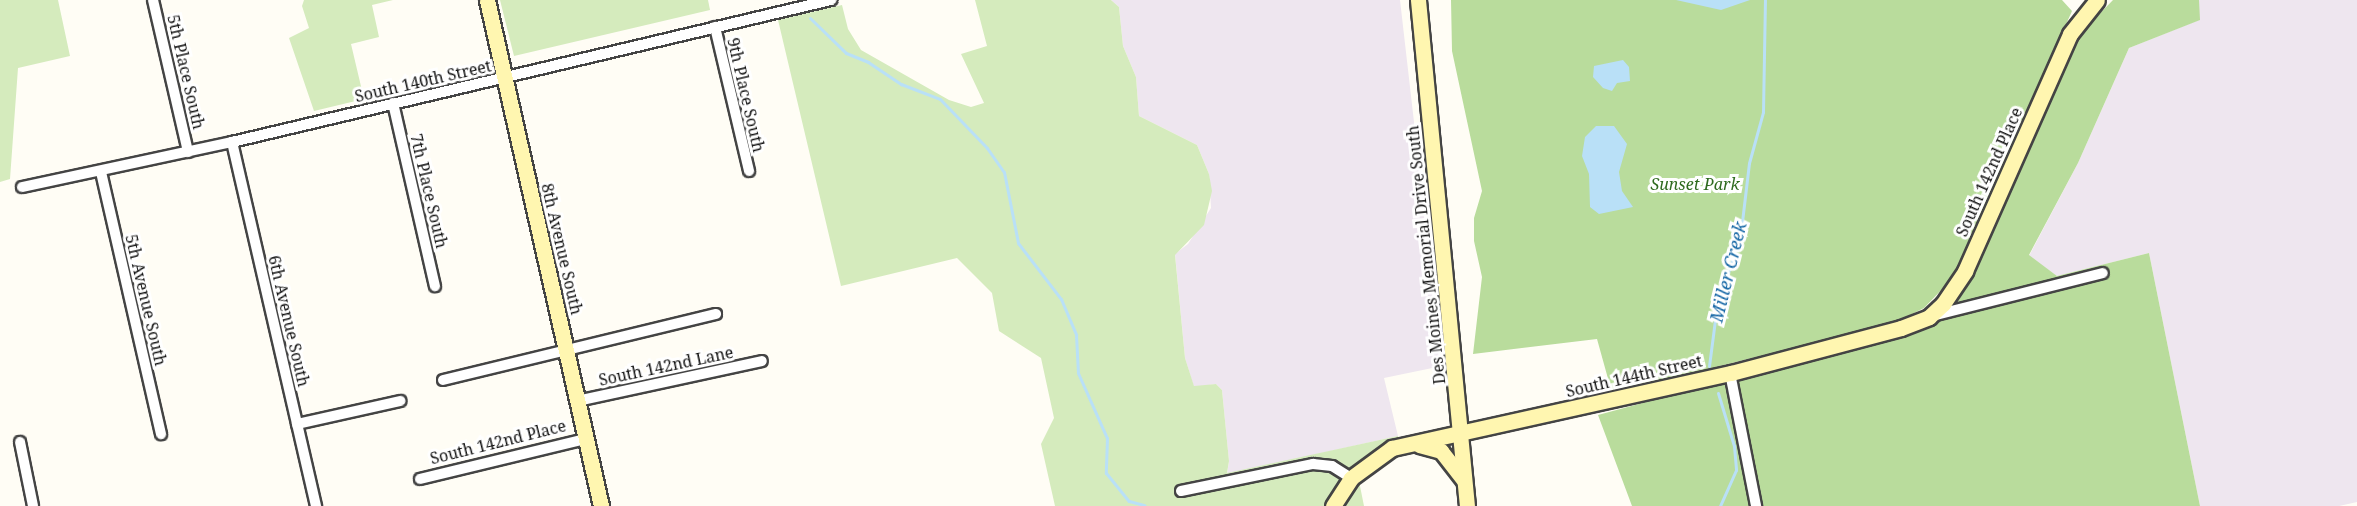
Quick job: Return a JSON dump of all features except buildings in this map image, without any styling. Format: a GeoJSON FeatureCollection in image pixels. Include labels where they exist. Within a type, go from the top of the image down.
{"type":"FeatureCollection","features":[{"type":"Feature","properties":{"kind":"street","name":"5th Place South"},"geometry":{"type":"LineString","coordinates":[[153,0],[188,152]]}},
{"type":"Feature","properties":{"kind":"street","name":"8th Avenue South"},"geometry":{"type":"LineString","coordinates":[[487,0],[601,506]]}},
{"type":"Feature","properties":{"kind":"street","name":"South 140th Street"},"geometry":{"type":"LineString","coordinates":[[22,187],[101,172],[232,142],[831,0]]}},
{"type":"Feature","properties":{"kind":"street","name":"Des Moines Memorial Drive South"},"geometry":{"type":"LineString","coordinates":[[1418,0],[1462,433],[1467,506]]}},
{"type":"Feature","properties":{"kind":"street","name":"South 142nd Place"},"geometry":{"type":"LineString","coordinates":[[1929,316],[1943,304],[1965,271],[2070,34],[2097,0]]}},
{"type":"Feature","properties":{"kind":"street","name":"9th Place South"},"geometry":{"type":"LineString","coordinates":[[715,27],[748,171]]}},
{"type":"Feature","properties":{"kind":"street","name":"7th Place South"},"geometry":{"type":"LineString","coordinates":[[393,103],[435,286]]}},
{"type":"Feature","properties":{"kind":"street","name":"6th Avenue South"},"geometry":{"type":"LineString","coordinates":[[232,142],[316,506]]}},
{"type":"Feature","properties":{"kind":"street","name":"5th Avenue South"},"geometry":{"type":"LineString","coordinates":[[101,172],[161,434]]}},
{"type":"Feature","properties":{"kind":"street","name":"South 144th Street"},"geometry":{"type":"LineString","coordinates":[[1333,506],[1351,478],[1377,456],[1413,444],[1730,373],[1900,328],[1929,316],[2103,273]]}},
{"type":"Feature","properties":{"kind":"street"},"geometry":{"type":"LineString","coordinates":[[443,380],[716,314]]}},
{"type":"Feature","properties":{"kind":"street","name":"South 142nd Lane"},"geometry":{"type":"LineString","coordinates":[[577,401],[762,361]]}},
{"type":"Feature","properties":{"kind":"street"},"geometry":{"type":"LineString","coordinates":[[1730,373],[1756,506]]}},
{"type":"Feature","properties":{"kind":"street"},"geometry":{"type":"LineString","coordinates":[[297,424],[400,401]]}},
{"type":"Feature","properties":{"kind":"street","name":"South 142nd Place"},"geometry":{"type":"LineString","coordinates":[[420,479],[585,440]]}},
{"type":"Feature","properties":{"kind":"street"},"geometry":{"type":"LineString","coordinates":[[20,442],[33,506]]}},
{"type":"Feature","properties":{"kind":"street"},"geometry":{"type":"LineString","coordinates":[[1413,444],[1441,451],[1466,483]]}},
{"type":"Feature","properties":{"kind":"street"},"geometry":{"type":"LineString","coordinates":[[1181,491],[1313,464],[1332,466],[1351,478]]}},
{"type":"Feature","properties":{"kind":"shaded area"},"geometry":{"type":"Polygon","coordinates":[[[1111,0],[1400,0],[1442,366],[1384,378],[1398,436],[1227,474],[1229,461],[1222,390],[1216,384],[1194,387],[1185,358],[1175,254],[1188,244],[1211,208],[1209,174],[1197,145],[1139,116],[1136,77],[1123,46],[1119,7],[1111,0]]]}},
{"type":"Feature","properties":{"kind":"shaded area"},"geometry":{"type":"Polygon","coordinates":[[[2199,0],[2357,0],[2357,502],[2339,506],[2200,506],[2149,253],[2057,276],[2029,256],[2078,163],[2129,48],[2199,20],[2199,0]]]}},
{"type":"Feature","properties":{"kind":"green space"},"geometry":{"type":"Polygon","coordinates":[[[0,0],[58,0],[70,56],[18,68],[10,179],[0,182],[0,0]]]}},
{"type":"Feature","properties":{"kind":"green space"},"geometry":{"type":"Polygon","coordinates":[[[304,0],[393,0],[372,5],[379,37],[351,44],[364,99],[314,111],[289,38],[309,28],[302,6],[304,0]]]}},
{"type":"Feature","properties":{"kind":"green space"},"geometry":{"type":"Polygon","coordinates":[[[500,0],[708,0],[710,10],[514,56],[500,0]]]}},
{"type":"Feature","properties":{"kind":"green space"},"geometry":{"type":"Polygon","coordinates":[[[975,0],[1111,0],[1119,7],[1123,46],[1136,77],[1139,116],[1197,145],[1209,174],[1212,191],[1204,225],[1175,255],[1185,358],[1194,386],[1216,384],[1222,390],[1229,461],[1227,473],[1398,436],[1402,455],[1357,471],[1364,506],[1055,506],[1041,444],[1054,418],[1041,358],[999,331],[992,293],[957,258],[841,286],[778,20],[842,5],[848,29],[861,50],[949,100],[971,107],[984,103],[961,54],[987,46],[975,0]]]}},
{"type":"Feature","properties":{"kind":"green space","name":"Sunset Park"},"geometry":{"type":"Polygon","coordinates":[[[1451,0],[2062,0],[2072,11],[1959,264],[1948,283],[1924,308],[1896,322],[1612,393],[1597,339],[1473,354],[1482,277],[1474,241],[1474,218],[1482,191],[1452,51],[1451,0]]]}},
{"type":"Feature","properties":{"kind":"green space"},"geometry":{"type":"Polygon","coordinates":[[[2113,0],[2199,0],[2200,20],[2129,48],[2078,163],[2029,255],[2057,276],[2149,253],[2200,506],[1632,506],[1598,415],[1929,326],[1959,300],[2077,37],[2113,0]]]}},
{"type":"Feature","properties":{"kind":"water"},"geometry":{"type":"Polygon","coordinates":[[[1676,0],[1750,0],[1721,10],[1676,0]]]}},
{"type":"Feature","properties":{"kind":"water"},"geometry":{"type":"Polygon","coordinates":[[[1623,60],[1629,67],[1630,81],[1617,83],[1612,91],[1603,88],[1593,77],[1594,66],[1623,60]]]}},
{"type":"Feature","properties":{"kind":"water"},"geometry":{"type":"Polygon","coordinates":[[[1596,126],[1614,126],[1627,144],[1619,172],[1622,191],[1633,207],[1599,214],[1590,207],[1589,174],[1582,156],[1585,137],[1596,126]]]}},
{"type":"Feature","properties":{"kind":"waterway","name":"Miller Creek"},"geometry":{"type":"LineString","coordinates":[[1709,366],[1716,312],[1741,230],[1749,163],[1763,112],[1765,0]]}},
{"type":"Feature","properties":{"kind":"waterway"},"geometry":{"type":"LineString","coordinates":[[810,18],[846,53],[868,62],[901,84],[940,99],[987,148],[1004,172],[1018,243],[1061,299],[1076,335],[1078,373],[1107,438],[1106,473],[1129,501],[1144,505]]}},
{"type":"Feature","properties":{"kind":"waterway","name":"Miller Creek"},"geometry":{"type":"LineString","coordinates":[[1718,393],[1734,446],[1736,470],[1720,506]]}}]}
